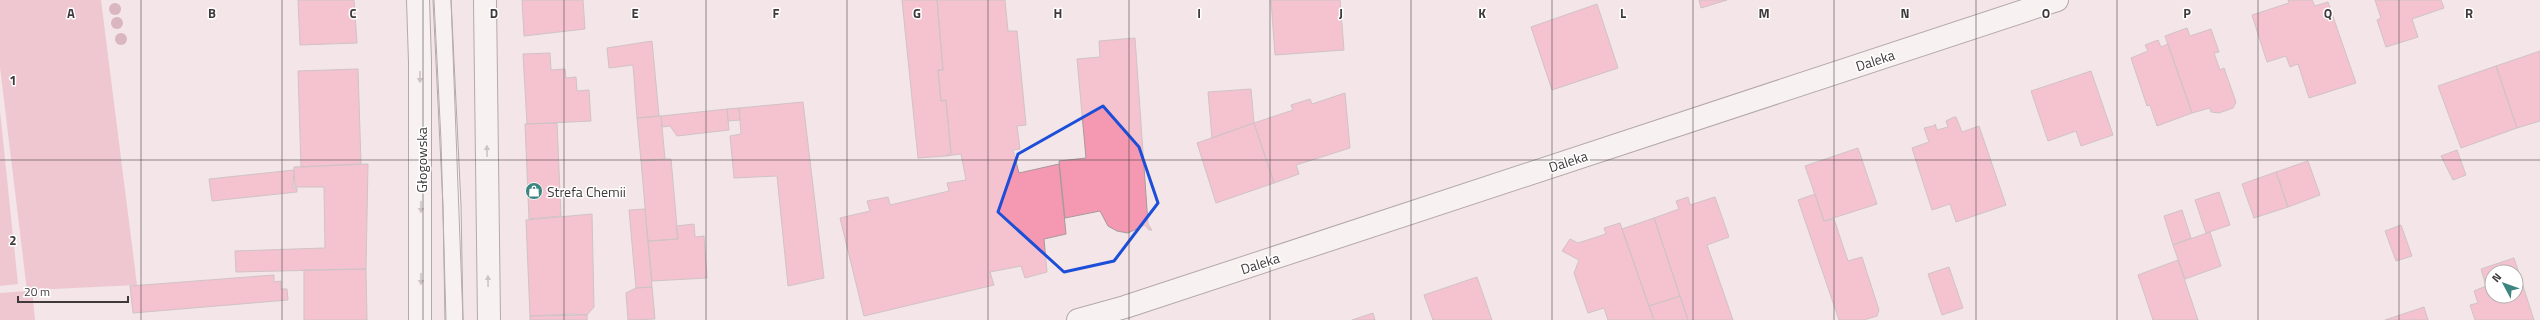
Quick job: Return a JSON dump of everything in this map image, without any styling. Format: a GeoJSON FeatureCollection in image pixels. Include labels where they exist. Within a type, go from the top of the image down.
{"type":"FeatureCollection","features":[{"type":"Feature","properties":{"kind":"street","name":"Głogowska"},"geometry":{"type":"LineString","coordinates":[[418,0],[420,62],[420,320]]}},
{"type":"Feature","properties":{"kind":"street"},"geometry":{"type":"LineString","coordinates":[[485,0],[489,320]]}},
{"type":"Feature","properties":{"kind":"street","name":"Daleka"},"geometry":{"type":"LineString","coordinates":[[1078,320],[1125,314],[2057,0]]}},
{"type":"Feature","properties":{"kind":"lane"},"geometry":{"type":"LineString","coordinates":[[442,0],[452,205],[454,320]]}},
{"type":"Feature","properties":{"kind":"highlighted area"},"geometry":{"type":"Polygon","coordinates":[[[1103,106],[1139,147],[1158,203],[1114,261],[1064,272],[998,212],[1018,154],[1103,106]]]}},
{"type":"Feature","properties":{"kind":"shaded area"},"geometry":{"type":"Polygon","coordinates":[[[0,0],[101,0],[137,285],[32,290],[35,320],[0,320],[0,293],[27,291],[0,67],[0,0]]]}},
{"type":"Feature","properties":{"kind":"shaded area"},"geometry":{"type":"Polygon","coordinates":[[[0,111],[18,284],[0,286],[0,111]]]}},
{"type":"Feature","properties":{"kind":"building"},"geometry":{"type":"Polygon","coordinates":[[[298,0],[354,0],[357,43],[300,45],[298,0]]]}},
{"type":"Feature","properties":{"kind":"building"},"geometry":{"type":"Polygon","coordinates":[[[522,0],[583,0],[585,29],[524,36],[522,0]]]}},
{"type":"Feature","properties":{"kind":"building"},"geometry":{"type":"Polygon","coordinates":[[[902,0],[937,0],[943,70],[938,70],[941,101],[946,100],[951,153],[946,156],[918,158],[902,0]]]}},
{"type":"Feature","properties":{"kind":"building"},"geometry":{"type":"Polygon","coordinates":[[[937,0],[1005,0],[1008,31],[1017,31],[1026,125],[1017,126],[1020,149],[1013,150],[1019,173],[1059,164],[1066,234],[1044,239],[1047,272],[1025,278],[1021,266],[990,272],[994,285],[864,316],[840,218],[870,211],[867,201],[888,197],[890,205],[949,191],[947,183],[966,180],[961,154],[946,156],[951,153],[946,100],[941,101],[938,70],[943,70],[937,0]]]}},
{"type":"Feature","properties":{"kind":"building"},"geometry":{"type":"Polygon","coordinates":[[[1271,0],[1340,0],[1344,50],[1275,55],[1271,0]]]}},
{"type":"Feature","properties":{"kind":"building"},"geometry":{"type":"Polygon","coordinates":[[[1699,0],[1727,0],[1701,8],[1699,0]]]}},
{"type":"Feature","properties":{"kind":"building"},"geometry":{"type":"Polygon","coordinates":[[[2288,0],[2312,0],[2315,6],[2328,2],[2356,83],[2309,98],[2298,64],[2290,67],[2286,56],[2267,62],[2252,15],[2289,3],[2288,0]]]}},
{"type":"Feature","properties":{"kind":"building"},"geometry":{"type":"Polygon","coordinates":[[[2375,0],[2441,0],[2444,8],[2412,19],[2418,37],[2386,47],[2377,20],[2381,18],[2375,0]]]}},
{"type":"Feature","properties":{"kind":"building"},"geometry":{"type":"Polygon","coordinates":[[[1597,4],[1618,68],[1552,90],[1531,27],[1597,4]]]}},
{"type":"Feature","properties":{"kind":"building"},"geometry":{"type":"Polygon","coordinates":[[[2187,28],[2190,36],[2211,29],[2219,52],[2214,53],[2220,70],[2224,68],[2236,102],[2233,108],[2219,113],[2211,112],[2210,108],[2192,113],[2165,36],[2187,28]]]}},
{"type":"Feature","properties":{"kind":"building"},"geometry":{"type":"Polygon","coordinates":[[[1135,38],[1148,224],[1152,230],[1149,230],[1145,225],[1128,233],[1117,231],[1108,226],[1100,211],[1065,218],[1059,161],[1086,158],[1077,59],[1100,57],[1099,41],[1135,38]]]}},
{"type":"Feature","properties":{"kind":"building"},"geometry":{"type":"Polygon","coordinates":[[[2158,40],[2161,47],[2168,44],[2192,113],[2157,126],[2150,105],[2147,106],[2131,58],[2148,51],[2145,45],[2158,40]]]}},
{"type":"Feature","properties":{"kind":"building"},"geometry":{"type":"Polygon","coordinates":[[[652,41],[659,116],[637,118],[633,65],[609,68],[607,48],[652,41]]]}},
{"type":"Feature","properties":{"kind":"building"},"geometry":{"type":"Polygon","coordinates":[[[2540,51],[2540,121],[2517,128],[2496,66],[2540,51]]]}},
{"type":"Feature","properties":{"kind":"building"},"geometry":{"type":"Polygon","coordinates":[[[550,53],[551,70],[565,69],[566,78],[576,77],[577,91],[589,90],[591,121],[527,124],[523,54],[550,53]]]}},
{"type":"Feature","properties":{"kind":"building"},"geometry":{"type":"Polygon","coordinates":[[[2496,66],[2517,128],[2461,148],[2438,86],[2496,66]]]}},
{"type":"Feature","properties":{"kind":"building"},"geometry":{"type":"Polygon","coordinates":[[[358,69],[361,164],[301,167],[298,71],[358,69]]]}},
{"type":"Feature","properties":{"kind":"building"},"geometry":{"type":"Polygon","coordinates":[[[2091,71],[2113,135],[2081,146],[2076,131],[2048,141],[2031,91],[2091,71]]]}},
{"type":"Feature","properties":{"kind":"building"},"geometry":{"type":"Polygon","coordinates":[[[1251,89],[1254,123],[1212,138],[1208,92],[1251,89]]]}},
{"type":"Feature","properties":{"kind":"building"},"geometry":{"type":"Polygon","coordinates":[[[1345,93],[1350,148],[1296,165],[1299,174],[1274,183],[1254,123],[1293,110],[1291,105],[1310,99],[1312,104],[1345,93]]]}},
{"type":"Feature","properties":{"kind":"building"},"geometry":{"type":"Polygon","coordinates":[[[803,102],[824,278],[788,286],[777,176],[734,178],[730,136],[741,134],[739,108],[803,102]]]}},
{"type":"Feature","properties":{"kind":"building"},"geometry":{"type":"Polygon","coordinates":[[[739,108],[740,120],[728,121],[727,109],[739,108]]]}},
{"type":"Feature","properties":{"kind":"building"},"geometry":{"type":"Polygon","coordinates":[[[727,109],[729,130],[677,136],[670,126],[662,127],[661,116],[727,109]]]}},
{"type":"Feature","properties":{"kind":"building"},"geometry":{"type":"Polygon","coordinates":[[[661,116],[665,159],[641,161],[637,118],[661,116]]]}},
{"type":"Feature","properties":{"kind":"building"},"geometry":{"type":"Polygon","coordinates":[[[1956,117],[1962,132],[1979,126],[2006,205],[1956,222],[1950,204],[1932,210],[1912,148],[1929,142],[1924,128],[1935,124],[1937,130],[1948,127],[1946,121],[1956,117]]]}},
{"type":"Feature","properties":{"kind":"building"},"geometry":{"type":"Polygon","coordinates":[[[557,123],[561,216],[529,219],[525,124],[557,123]]]}},
{"type":"Feature","properties":{"kind":"building"},"geometry":{"type":"Polygon","coordinates":[[[1254,123],[1274,183],[1216,203],[1197,143],[1254,123]]]}},
{"type":"Feature","properties":{"kind":"building"},"geometry":{"type":"Polygon","coordinates":[[[1858,148],[1877,204],[1824,221],[1805,166],[1858,148]]]}},
{"type":"Feature","properties":{"kind":"building"},"geometry":{"type":"Polygon","coordinates":[[[2457,150],[2466,175],[2453,180],[2441,156],[2457,150]]]}},
{"type":"Feature","properties":{"kind":"building"},"geometry":{"type":"Polygon","coordinates":[[[671,159],[678,239],[648,241],[641,161],[671,159]]]}},
{"type":"Feature","properties":{"kind":"building"},"geometry":{"type":"Polygon","coordinates":[[[2308,161],[2320,195],[2288,207],[2276,172],[2308,161]]]}},
{"type":"Feature","properties":{"kind":"building"},"geometry":{"type":"Polygon","coordinates":[[[368,164],[366,269],[236,272],[235,251],[325,248],[324,187],[295,187],[294,167],[368,164]]]}},
{"type":"Feature","properties":{"kind":"building"},"geometry":{"type":"Polygon","coordinates":[[[294,170],[293,188],[297,188],[297,192],[212,201],[209,179],[294,170]]]}},
{"type":"Feature","properties":{"kind":"building"},"geometry":{"type":"Polygon","coordinates":[[[2276,172],[2288,207],[2254,218],[2242,184],[2276,172]]]}},
{"type":"Feature","properties":{"kind":"building"},"geometry":{"type":"Polygon","coordinates":[[[2219,192],[2230,225],[2206,233],[2195,200],[2219,192]]]}},
{"type":"Feature","properties":{"kind":"building"},"geometry":{"type":"Polygon","coordinates":[[[1815,194],[1824,221],[1834,219],[1848,261],[1862,257],[1879,310],[1877,316],[1864,320],[1839,320],[1798,200],[1815,194]]]}},
{"type":"Feature","properties":{"kind":"building"},"geometry":{"type":"Polygon","coordinates":[[[1688,197],[1690,205],[1715,197],[1729,237],[1707,245],[1733,320],[1688,320],[1654,218],[1679,209],[1676,201],[1688,197]]]}},
{"type":"Feature","properties":{"kind":"building"},"geometry":{"type":"Polygon","coordinates":[[[645,209],[652,287],[636,288],[629,210],[645,209]]]}},
{"type":"Feature","properties":{"kind":"building"},"geometry":{"type":"Polygon","coordinates":[[[2182,210],[2191,238],[2173,245],[2164,216],[2182,210]]]}},
{"type":"Feature","properties":{"kind":"building"},"geometry":{"type":"Polygon","coordinates":[[[592,214],[594,307],[587,315],[530,316],[526,220],[592,214]]]}},
{"type":"Feature","properties":{"kind":"building"},"geometry":{"type":"Polygon","coordinates":[[[1654,218],[1680,296],[1649,306],[1622,229],[1654,218]]]}},
{"type":"Feature","properties":{"kind":"building"},"geometry":{"type":"Polygon","coordinates":[[[1620,223],[1654,320],[1608,320],[1604,308],[1588,313],[1574,273],[1579,260],[1562,251],[1570,239],[1578,243],[1606,234],[1604,228],[1620,223]]]}},
{"type":"Feature","properties":{"kind":"building"},"geometry":{"type":"Polygon","coordinates":[[[694,224],[695,237],[704,236],[707,278],[652,281],[648,241],[678,239],[676,226],[694,224]]]}},
{"type":"Feature","properties":{"kind":"building"},"geometry":{"type":"Polygon","coordinates":[[[2401,225],[2412,256],[2396,261],[2385,231],[2401,225]]]}},
{"type":"Feature","properties":{"kind":"building"},"geometry":{"type":"Polygon","coordinates":[[[2210,232],[2221,266],[2185,279],[2173,245],[2210,232]]]}},
{"type":"Feature","properties":{"kind":"building"},"geometry":{"type":"Polygon","coordinates":[[[2514,258],[2516,264],[2496,264],[2514,258]]]}},
{"type":"Feature","properties":{"kind":"building"},"geometry":{"type":"Polygon","coordinates":[[[2178,260],[2198,320],[2153,320],[2138,275],[2178,260]]]}},
{"type":"Feature","properties":{"kind":"building"},"geometry":{"type":"Polygon","coordinates":[[[1949,267],[1963,308],[1942,315],[1928,274],[1949,267]]]}},
{"type":"Feature","properties":{"kind":"building"},"geometry":{"type":"Polygon","coordinates":[[[2484,268],[2484,279],[2481,269],[2484,268]]]}},
{"type":"Feature","properties":{"kind":"building"},"geometry":{"type":"Polygon","coordinates":[[[366,269],[367,320],[304,320],[304,270],[366,269]]]}},
{"type":"Feature","properties":{"kind":"building"},"geometry":{"type":"Polygon","coordinates":[[[274,275],[274,282],[281,281],[281,289],[287,289],[288,300],[133,313],[130,286],[274,275]]]}},
{"type":"Feature","properties":{"kind":"building"},"geometry":{"type":"Polygon","coordinates":[[[1477,277],[1492,320],[1433,320],[1424,295],[1477,277]]]}},
{"type":"Feature","properties":{"kind":"building"},"geometry":{"type":"Polygon","coordinates":[[[652,287],[655,319],[628,320],[626,293],[636,288],[652,287]]]}},
{"type":"Feature","properties":{"kind":"building"},"geometry":{"type":"Polygon","coordinates":[[[2484,287],[2484,304],[2524,304],[2524,289],[2534,320],[2475,320],[2470,305],[2478,303],[2474,291],[2484,287]]]}},
{"type":"Feature","properties":{"kind":"building"},"geometry":{"type":"Polygon","coordinates":[[[1680,296],[1688,320],[1654,320],[1649,306],[1680,296]]]}},
{"type":"Feature","properties":{"kind":"building"},"geometry":{"type":"Polygon","coordinates":[[[2424,307],[2428,320],[2385,320],[2424,307]]]}},
{"type":"Feature","properties":{"kind":"building"},"geometry":{"type":"Polygon","coordinates":[[[1373,313],[1375,320],[1352,320],[1373,313]]]}},
{"type":"Feature","properties":{"kind":"building"},"geometry":{"type":"Polygon","coordinates":[[[572,314],[587,315],[587,320],[530,320],[530,316],[572,314]]]}},
{"type":"Feature","properties":{"kind":"tram line"},"geometry":{"type":"LineString","coordinates":[[434,0],[441,141],[446,320]]}},
{"type":"Feature","properties":{"kind":"tram line"},"geometry":{"type":"LineString","coordinates":[[451,0],[463,320]]}},
{"type":"Feature","properties":{"kind":"place","name":"Strefa Chemii"},"geometry":{"type":"Point","coordinates":[534,191]}}]}
